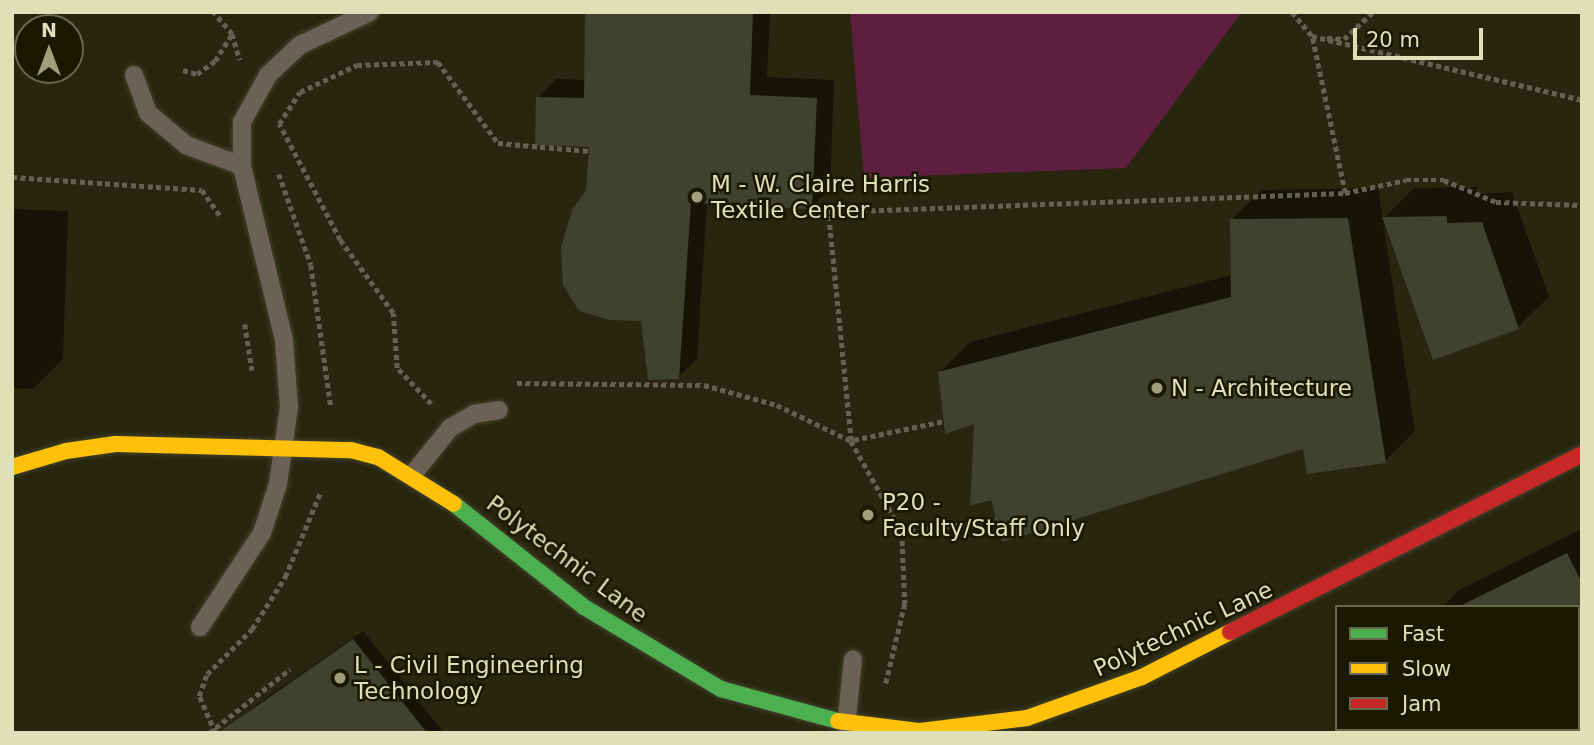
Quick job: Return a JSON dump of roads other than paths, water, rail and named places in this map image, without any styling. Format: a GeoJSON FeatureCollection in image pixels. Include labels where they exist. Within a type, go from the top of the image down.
{"type":"FeatureCollection","features":[{"type":"Feature","properties":{"kind":"street","name":"Polytechnic Lane"},"geometry":{"type":"LineString","coordinates":[[12,467],[66,451],[116,444],[351,450],[413,474],[584,607],[666,659],[721,689],[846,729],[920,731],[995,725],[1092,696],[1190,656],[1582,454]]}},
{"type":"Feature","properties":{"kind":"lane"},"geometry":{"type":"LineString","coordinates":[[200,627],[262,533],[285,447],[289,407],[284,340],[242,166],[242,122],[251,97],[268,75],[300,45],[370,12]]}},
{"type":"Feature","properties":{"kind":"lane"},"geometry":{"type":"LineString","coordinates":[[134,75],[148,113],[186,145],[242,166]]}},
{"type":"Feature","properties":{"kind":"lane"},"geometry":{"type":"LineString","coordinates":[[413,474],[450,428],[474,414],[499,410]]}},
{"type":"Feature","properties":{"kind":"lane"},"geometry":{"type":"LineString","coordinates":[[846,729],[853,659]]}},
{"type":"Feature","properties":{"kind":"place","name":"M - W. Claire Harris Textile Center"},"geometry":{"type":"Point","coordinates":[697,197]}},
{"type":"Feature","properties":{"kind":"place","name":"N - Architecture"},"geometry":{"type":"Point","coordinates":[1157,388]}},
{"type":"Feature","properties":{"kind":"place","name":"P20 - Faculty/Staff Only"},"geometry":{"type":"Point","coordinates":[868,515]}},
{"type":"Feature","properties":{"kind":"place","name":"L - Civil Engineering Technology"},"geometry":{"type":"Point","coordinates":[340,678]}}]}
